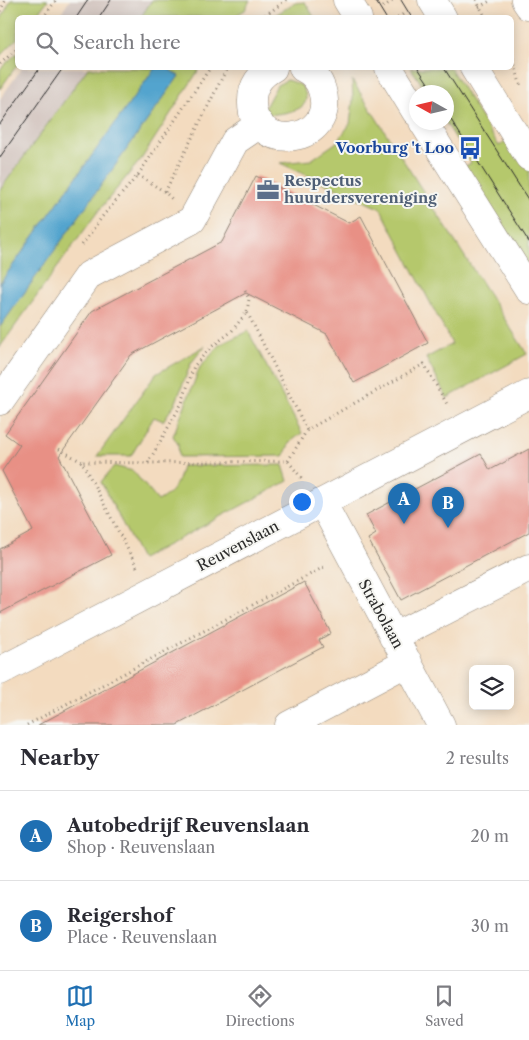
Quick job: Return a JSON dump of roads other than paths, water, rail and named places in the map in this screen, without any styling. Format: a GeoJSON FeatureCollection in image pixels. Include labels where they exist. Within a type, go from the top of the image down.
{"type":"FeatureCollection","features":[{"type":"Feature","properties":{"kind":"street"},"geometry":{"type":"LineString","coordinates":[[347,0],[356,15]]}},
{"type":"Feature","properties":{"kind":"street"},"geometry":{"type":"LineString","coordinates":[[432,0],[441,15]]}},
{"type":"Feature","properties":{"kind":"street"},"geometry":{"type":"LineString","coordinates":[[525,0],[529,6]]}},
{"type":"Feature","properties":{"kind":"street"},"geometry":{"type":"LineString","coordinates":[[270,70],[259,79],[252,94],[252,107],[260,124],[275,135],[288,138],[306,132],[320,120],[324,108],[324,96],[321,85],[314,76],[305,70]]}},
{"type":"Feature","properties":{"kind":"street"},"geometry":{"type":"LineString","coordinates":[[390,70],[409,101]]}},
{"type":"Feature","properties":{"kind":"street"},"geometry":{"type":"LineString","coordinates":[[475,70],[529,157]]}},
{"type":"Feature","properties":{"kind":"street"},"geometry":{"type":"LineString","coordinates":[[0,401],[89,275],[192,220],[235,141],[260,124]]}},
{"type":"Feature","properties":{"kind":"street"},"geometry":{"type":"LineString","coordinates":[[428,130],[529,290]]}},
{"type":"Feature","properties":{"kind":"street","name":"Reuvenslaan"},"geometry":{"type":"LineString","coordinates":[[0,671],[529,394]]}},
{"type":"Feature","properties":{"kind":"street","name":"Strabolaan"},"geometry":{"type":"LineString","coordinates":[[322,502],[441,725]]}},
{"type":"Feature","properties":{"kind":"street"},"geometry":{"type":"LineString","coordinates":[[393,637],[529,568]]}},
{"type":"Feature","properties":{"kind":"street"},"geometry":{"type":"LineString","coordinates":[[289,725],[408,662]]}},
{"type":"Feature","properties":{"kind":"water"},"geometry":{"type":"Polygon","coordinates":[[[154,70],[170,70],[179,76],[0,327],[0,283],[154,70]]]}},
{"type":"Feature","properties":{"kind":"tram line"},"geometry":{"type":"LineString","coordinates":[[78,15],[88,0]]}},
{"type":"Feature","properties":{"kind":"tram line"},"geometry":{"type":"LineString","coordinates":[[101,15],[111,0]]}},
{"type":"Feature","properties":{"kind":"tram line"},"geometry":{"type":"LineString","coordinates":[[375,0],[384,15]]}},
{"type":"Feature","properties":{"kind":"tram line"},"geometry":{"type":"LineString","coordinates":[[401,0],[410,15]]}},
{"type":"Feature","properties":{"kind":"tram line"},"geometry":{"type":"LineString","coordinates":[[0,124],[39,70]]}},
{"type":"Feature","properties":{"kind":"tram line"},"geometry":{"type":"LineString","coordinates":[[0,157],[62,70]]}},
{"type":"Feature","properties":{"kind":"tram line"},"geometry":{"type":"LineString","coordinates":[[419,70],[429,85]]}},
{"type":"Feature","properties":{"kind":"tram line"},"geometry":{"type":"LineString","coordinates":[[445,70],[529,201]]}},
{"type":"Feature","properties":{"kind":"tram line"},"geometry":{"type":"LineString","coordinates":[[454,125],[529,242]]}},
{"type":"Feature","properties":{"kind":"place","name":"Voorburg 't Loo"},"geometry":{"type":"Point","coordinates":[470,148]}},
{"type":"Feature","properties":{"kind":"place","name":"Respectus huurdersvereniging"},"geometry":{"type":"Point","coordinates":[268,190]}},
{"type":"Feature","properties":{"kind":"place","name":"Autobedrijf Reuvenslaan"},"geometry":{"type":"Point","coordinates":[404,524]}},
{"type":"Feature","properties":{"kind":"place","name":"Reigershof"},"geometry":{"type":"Point","coordinates":[448,528]}}]}
